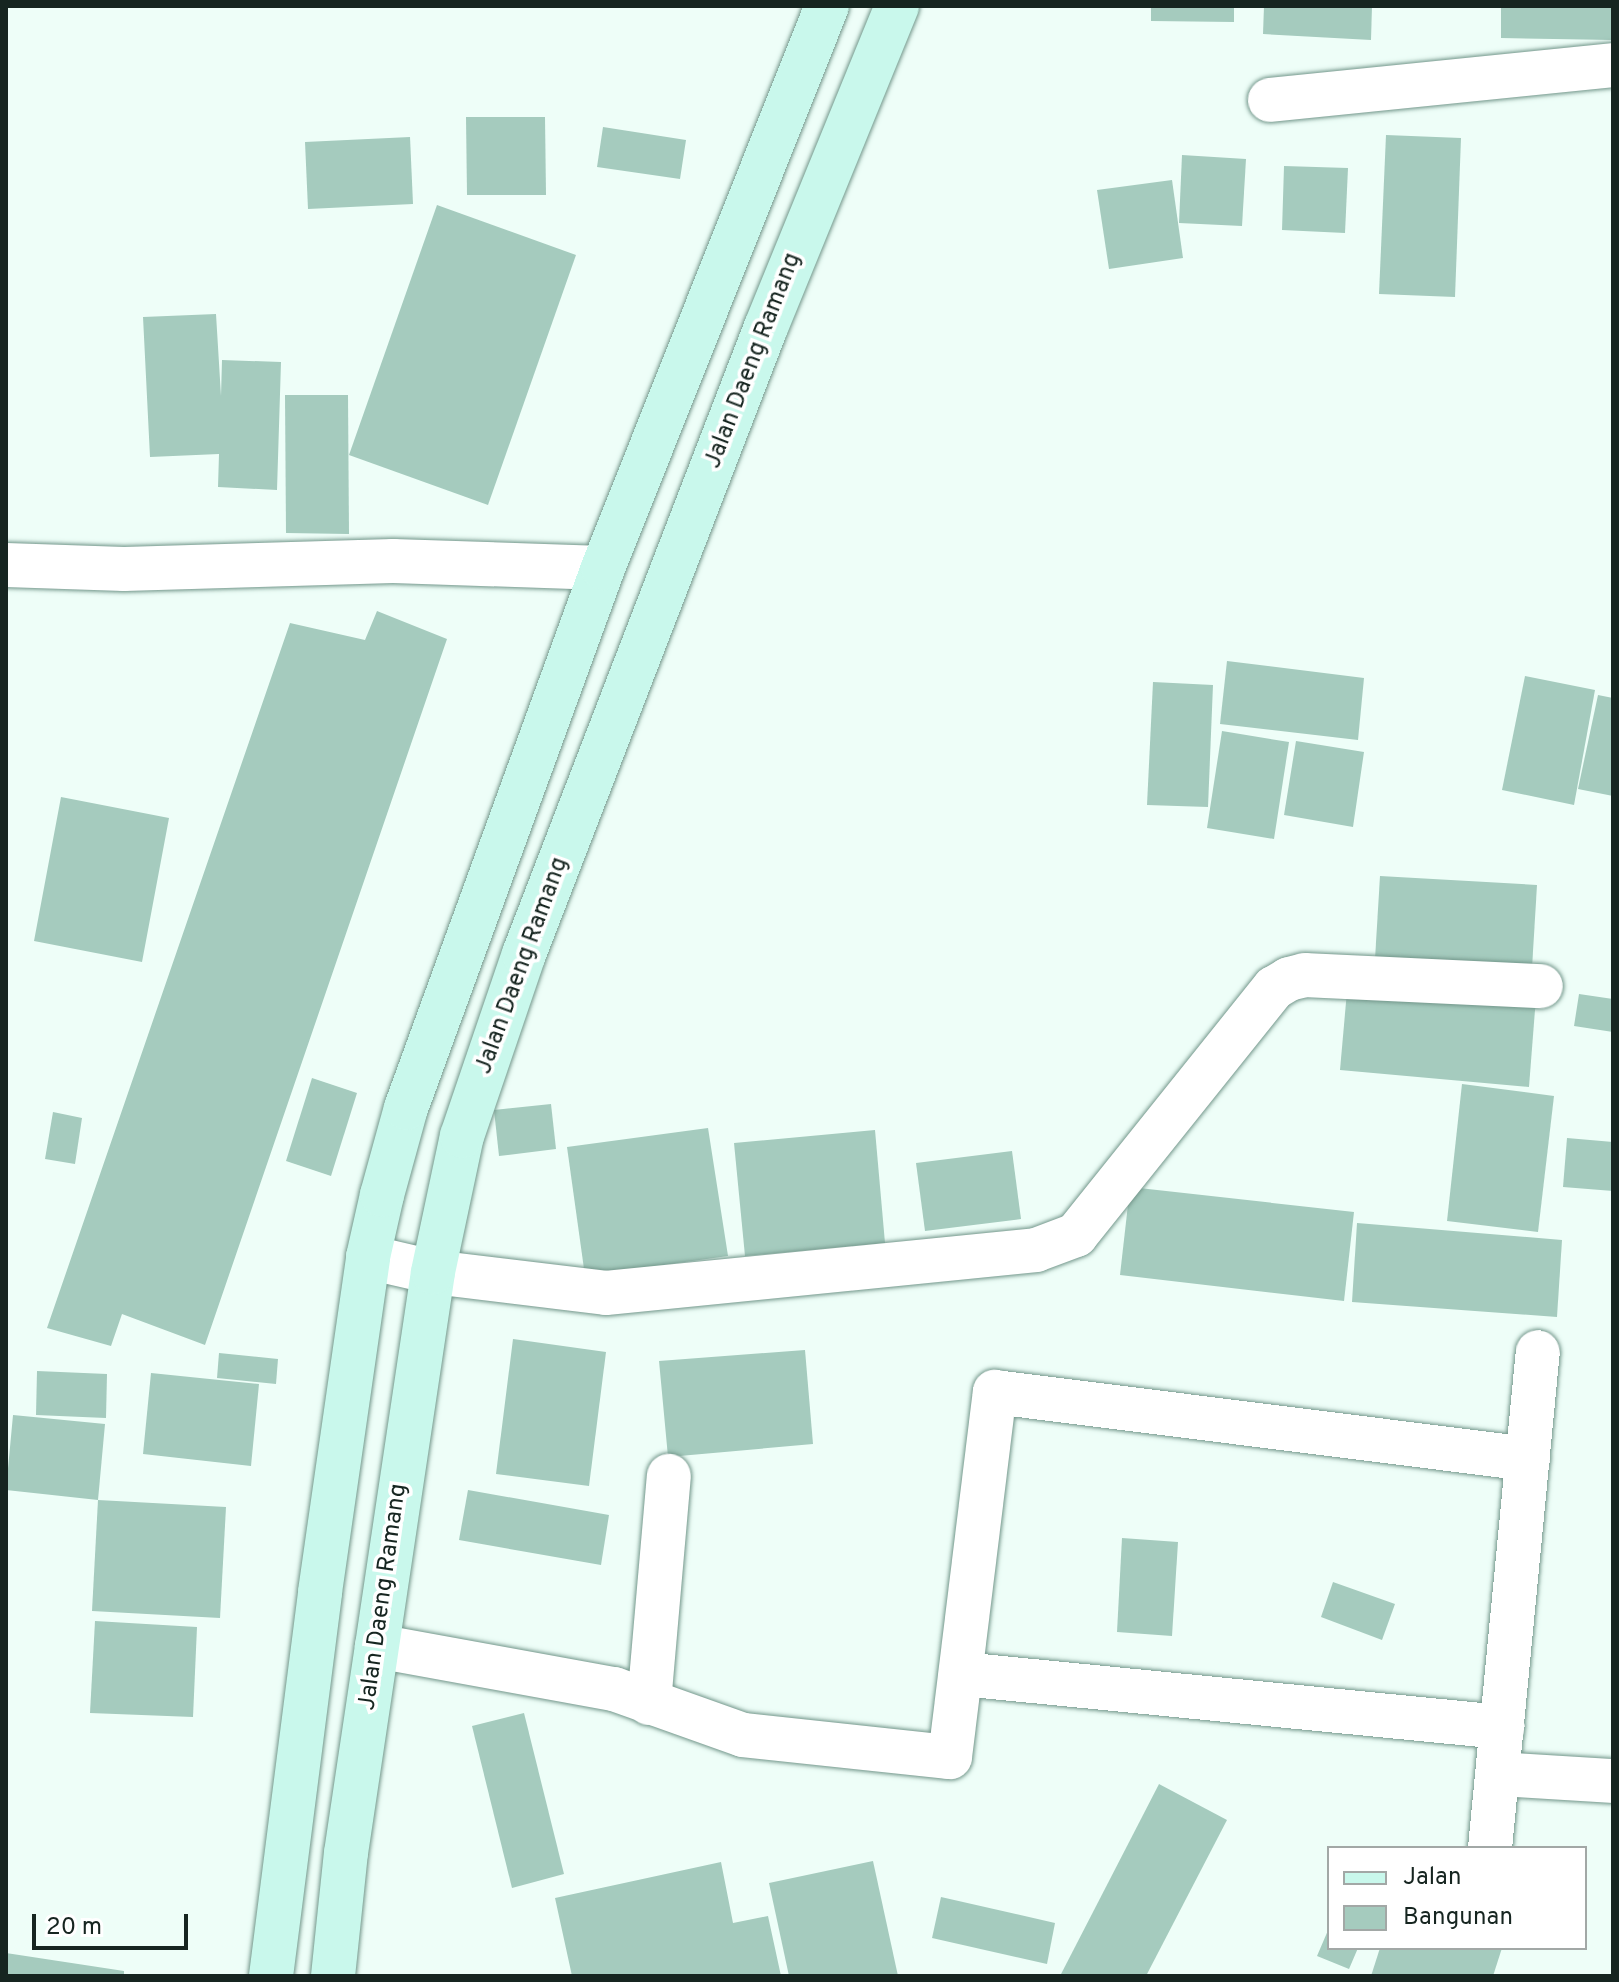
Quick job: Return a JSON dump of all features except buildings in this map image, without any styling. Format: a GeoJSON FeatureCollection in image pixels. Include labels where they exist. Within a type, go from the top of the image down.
{"type":"FeatureCollection","features":[{"type":"Feature","properties":{"kind":"main road"},"geometry":{"type":"LineString","coordinates":[[271,1976],[320,1592],[368,1257],[406,1108],[603,568],[827,6]]}},
{"type":"Feature","properties":{"kind":"main road","name":"Jalan Daeng Ramang"},"geometry":{"type":"LineString","coordinates":[[333,1976],[346,1853],[433,1272],[462,1136],[524,954],[897,6]]}},
{"type":"Feature","properties":{"kind":"main road"},"geometry":{"type":"LineString","coordinates":[[798,79],[857,103]]}},
{"type":"Feature","properties":{"kind":"street"},"geometry":{"type":"LineString","coordinates":[[1270,100],[1613,65]]}},
{"type":"Feature","properties":{"kind":"street"},"geometry":{"type":"LineString","coordinates":[[6,565],[124,569],[393,561],[603,568]]}},
{"type":"Feature","properties":{"kind":"street"},"geometry":{"type":"LineString","coordinates":[[368,1257],[433,1272],[606,1293],[1036,1250],[1076,1235],[1274,988],[1289,979],[1305,975],[1541,986]]}},
{"type":"Feature","properties":{"kind":"street"},"geometry":{"type":"LineString","coordinates":[[1490,1846],[1538,1352]]}},
{"type":"Feature","properties":{"kind":"street"},"geometry":{"type":"LineString","coordinates":[[377,1646],[614,1689],[743,1735],[950,1757],[995,1392],[1528,1459]]}},
{"type":"Feature","properties":{"kind":"street"},"geometry":{"type":"LineString","coordinates":[[649,1703],[669,1476]]}},
{"type":"Feature","properties":{"kind":"street"},"geometry":{"type":"LineString","coordinates":[[961,1674],[1502,1727]]}},
{"type":"Feature","properties":{"kind":"street"},"geometry":{"type":"LineString","coordinates":[[1498,1774],[1613,1781]]}}]}
